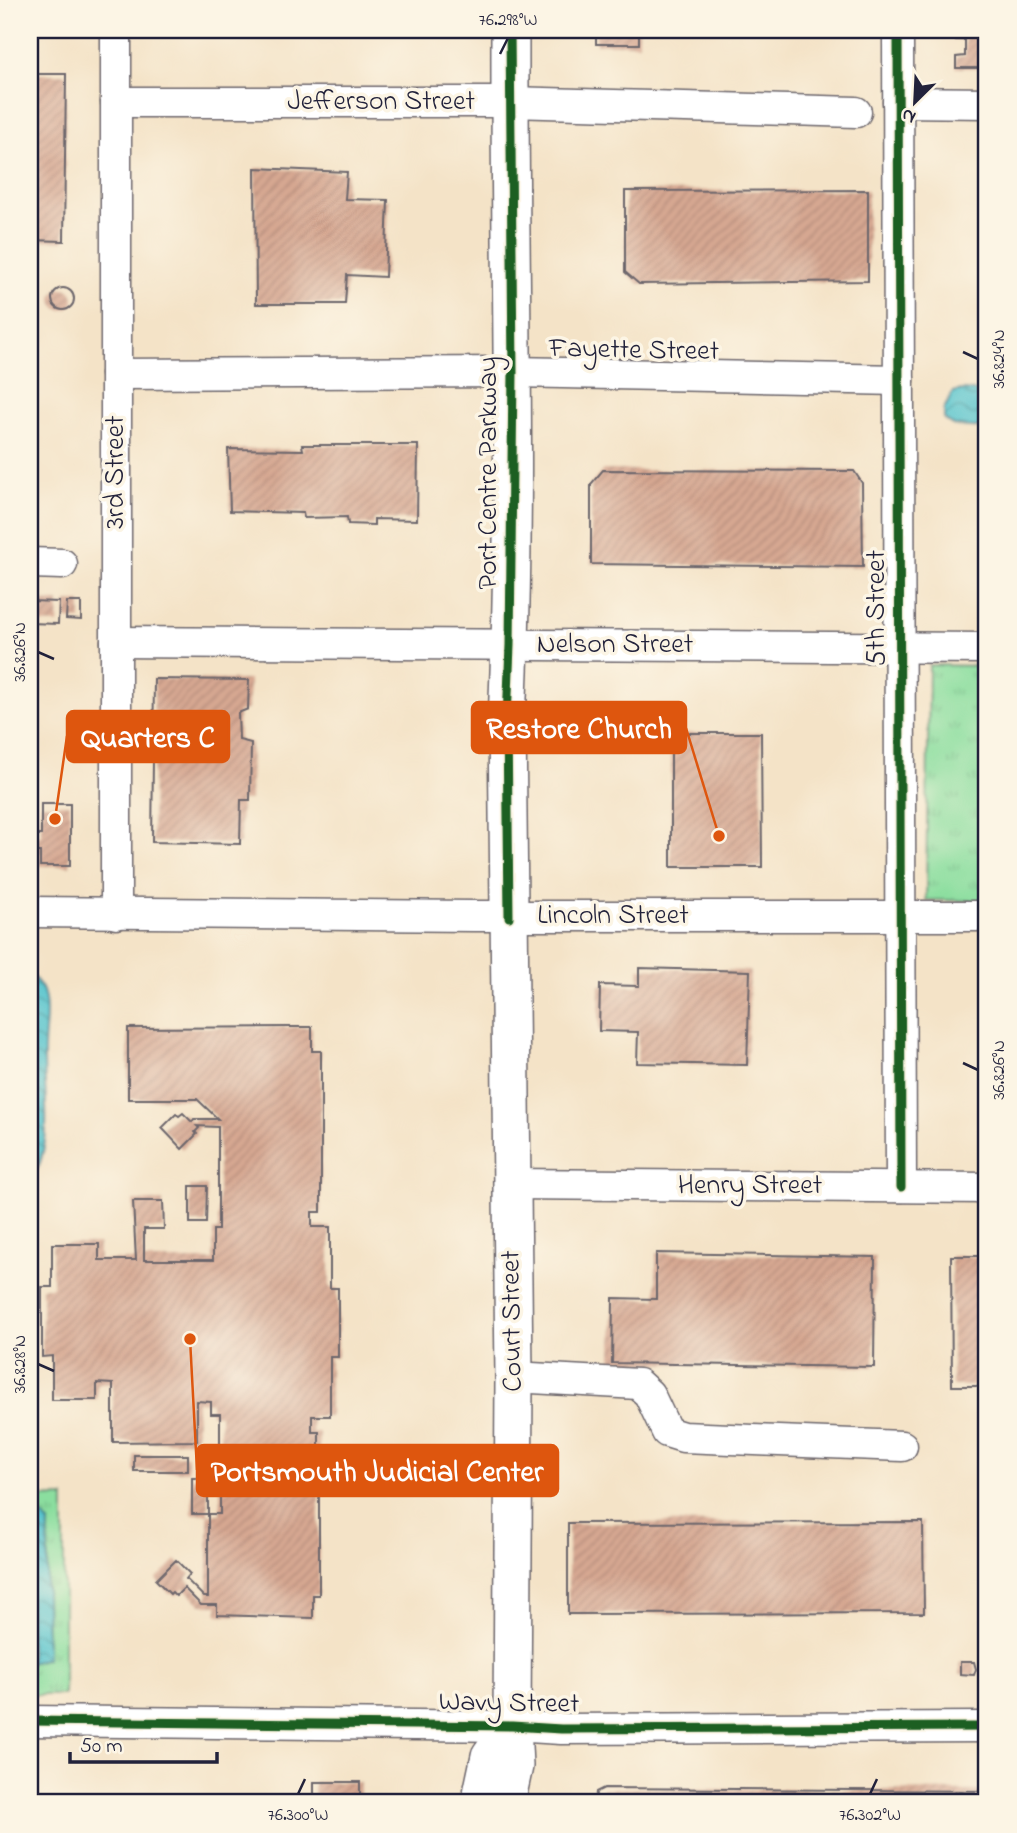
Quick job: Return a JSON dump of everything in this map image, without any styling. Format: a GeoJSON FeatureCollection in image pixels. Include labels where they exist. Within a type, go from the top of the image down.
{"type":"FeatureCollection","features":[{"type":"Feature","properties":{"kind":"main road","name":"Port Centre Parkway"},"geometry":{"type":"LineString","coordinates":[[509,916],[507,720],[513,372],[510,30]]}},
{"type":"Feature","properties":{"kind":"main road","name":"Court Street"},"geometry":{"type":"LineString","coordinates":[[506,1803],[514,1766],[514,1377],[509,916]]}},
{"type":"Feature","properties":{"kind":"main road"},"geometry":{"type":"LineString","coordinates":[[480,1803],[490,1756],[512,1726]]}},
{"type":"Feature","properties":{"kind":"street","name":"3rd Street"},"geometry":{"type":"LineString","coordinates":[[116,30],[116,914]]}},
{"type":"Feature","properties":{"kind":"street","name":"5th Street"},"geometry":{"type":"LineString","coordinates":[[898,30],[901,1187]]}},
{"type":"Feature","properties":{"kind":"street","name":"Jefferson Street"},"geometry":{"type":"LineString","coordinates":[[116,102],[510,102],[856,112]]}},
{"type":"Feature","properties":{"kind":"street"},"geometry":{"type":"LineString","coordinates":[[898,102],[987,103]]}},
{"type":"Feature","properties":{"kind":"street","name":"Fayette Street"},"geometry":{"type":"LineString","coordinates":[[116,374],[513,372],[899,380]]}},
{"type":"Feature","properties":{"kind":"street"},"geometry":{"type":"LineString","coordinates":[[30,563],[62,564]]}},
{"type":"Feature","properties":{"kind":"street","name":"Nelson Street"},"geometry":{"type":"LineString","coordinates":[[116,642],[987,648]]}},
{"type":"Feature","properties":{"kind":"street","name":"Lincoln Street"},"geometry":{"type":"LineString","coordinates":[[30,912],[987,916]]}},
{"type":"Feature","properties":{"kind":"street","name":"Henry Street"},"geometry":{"type":"LineString","coordinates":[[512,1184],[987,1188]]}},
{"type":"Feature","properties":{"kind":"street"},"geometry":{"type":"LineString","coordinates":[[514,1377],[638,1384],[649,1394],[667,1432],[683,1437],[902,1446]]}},
{"type":"Feature","properties":{"kind":"street","name":"Wavy Street"},"geometry":{"type":"LineString","coordinates":[[30,1721],[561,1728],[987,1727]]}},
{"type":"Feature","properties":{"kind":"green space"},"geometry":{"type":"Polygon","coordinates":[[[929,665],[987,666],[987,901],[926,900],[929,665]]]}},
{"type":"Feature","properties":{"kind":"green space"},"geometry":{"type":"Polygon","coordinates":[[[64,1497],[64,1695],[30,1695],[30,1663],[47,1658],[49,1523],[43,1516],[30,1515],[30,1498],[64,1497]]]}},
{"type":"Feature","properties":{"kind":"water"},"geometry":{"type":"Polygon","coordinates":[[[963,390],[987,393],[987,428],[955,426],[944,419],[944,409],[953,392],[963,390]]]}},
{"type":"Feature","properties":{"kind":"water"},"geometry":{"type":"Polygon","coordinates":[[[30,974],[42,989],[46,1005],[46,1135],[38,1168],[30,1182],[30,974]]]}},
{"type":"Feature","properties":{"kind":"water"},"geometry":{"type":"Polygon","coordinates":[[[30,1515],[43,1516],[49,1523],[47,1658],[30,1663],[30,1515]]]}},
{"type":"Feature","properties":{"kind":"building"},"geometry":{"type":"Polygon","coordinates":[[[596,30],[639,30],[639,44],[596,44],[596,30]]]}},
{"type":"Feature","properties":{"kind":"building"},"geometry":{"type":"Polygon","coordinates":[[[953,30],[987,30],[987,58],[983,58],[983,68],[956,68],[956,57],[965,56],[965,40],[953,40],[953,30]]]}},
{"type":"Feature","properties":{"kind":"building"},"geometry":{"type":"Polygon","coordinates":[[[30,74],[66,74],[64,241],[30,240],[30,74]]]}},
{"type":"Feature","properties":{"kind":"building"},"geometry":{"type":"Polygon","coordinates":[[[255,168],[347,172],[345,199],[388,200],[385,277],[347,275],[345,304],[256,304],[255,168]]]}},
{"type":"Feature","properties":{"kind":"building"},"geometry":{"type":"Polygon","coordinates":[[[868,190],[868,281],[639,284],[625,272],[625,191],[868,190]]]}},
{"type":"Feature","properties":{"kind":"building"},"geometry":{"type":"Polygon","coordinates":[[[63,288],[71,291],[74,299],[71,307],[63,310],[55,307],[52,299],[55,291],[63,288]]]}},
{"type":"Feature","properties":{"kind":"building"},"geometry":{"type":"Polygon","coordinates":[[[302,445],[418,445],[417,520],[374,519],[374,525],[348,524],[347,517],[304,518],[303,513],[230,511],[228,449],[303,450],[302,445]]]}},
{"type":"Feature","properties":{"kind":"building"},"geometry":{"type":"Polygon","coordinates":[[[603,470],[854,471],[862,483],[863,567],[591,564],[591,484],[603,470]]]}},
{"type":"Feature","properties":{"kind":"building"},"geometry":{"type":"Polygon","coordinates":[[[30,601],[59,602],[58,624],[30,623],[30,601]]]}},
{"type":"Feature","properties":{"kind":"building"},"geometry":{"type":"Polygon","coordinates":[[[67,602],[81,602],[81,620],[66,619],[67,602]]]}},
{"type":"Feature","properties":{"kind":"building"},"geometry":{"type":"Polygon","coordinates":[[[154,679],[249,680],[248,709],[238,713],[239,740],[251,743],[250,800],[241,800],[240,844],[152,842],[154,679]]]}},
{"type":"Feature","properties":{"kind":"building"},"geometry":{"type":"Polygon","coordinates":[[[671,733],[761,733],[762,867],[671,867],[671,733]]]}},
{"type":"Feature","properties":{"kind":"building"},"geometry":{"type":"Polygon","coordinates":[[[41,804],[70,804],[70,866],[40,866],[40,852],[30,852],[30,835],[41,835],[41,804]]]}},
{"type":"Feature","properties":{"kind":"building"},"geometry":{"type":"Polygon","coordinates":[[[639,968],[750,971],[747,1065],[637,1063],[638,1032],[599,1031],[600,985],[639,986],[639,968]]]}},
{"type":"Feature","properties":{"kind":"building"},"geometry":{"type":"Polygon","coordinates":[[[312,1027],[312,1051],[321,1051],[321,1212],[312,1212],[312,1227],[330,1227],[330,1288],[338,1288],[338,1357],[330,1357],[330,1416],[312,1416],[312,1432],[319,1432],[319,1595],[313,1595],[313,1618],[217,1615],[217,1605],[201,1605],[184,1588],[176,1596],[172,1592],[170,1594],[156,1580],[176,1560],[190,1574],[186,1579],[204,1597],[208,1597],[208,1514],[220,1514],[220,1414],[211,1414],[211,1402],[197,1401],[197,1441],[113,1442],[113,1384],[97,1383],[97,1400],[52,1400],[52,1356],[42,1357],[42,1287],[52,1287],[52,1244],[99,1244],[99,1260],[136,1260],[133,1201],[163,1201],[164,1229],[144,1229],[144,1260],[213,1260],[213,1230],[218,1230],[218,1127],[197,1126],[197,1134],[182,1149],[162,1128],[176,1114],[179,1116],[183,1113],[192,1122],[194,1119],[218,1119],[197,1099],[128,1099],[128,1028],[312,1027]]]}},
{"type":"Feature","properties":{"kind":"building"},"geometry":{"type":"Polygon","coordinates":[[[190,1186],[207,1186],[206,1223],[190,1223],[190,1186]]]}},
{"type":"Feature","properties":{"kind":"building"},"geometry":{"type":"Polygon","coordinates":[[[656,1253],[875,1257],[874,1367],[612,1363],[613,1298],[656,1299],[656,1253]]]}},
{"type":"Feature","properties":{"kind":"building"},"geometry":{"type":"Polygon","coordinates":[[[951,1256],[987,1256],[987,1386],[952,1386],[951,1256]]]}},
{"type":"Feature","properties":{"kind":"building"},"geometry":{"type":"Polygon","coordinates":[[[134,1455],[188,1455],[188,1471],[134,1471],[134,1455]]]}},
{"type":"Feature","properties":{"kind":"building"},"geometry":{"type":"Polygon","coordinates":[[[192,1478],[208,1478],[208,1514],[192,1514],[192,1478]]]}},
{"type":"Feature","properties":{"kind":"building"},"geometry":{"type":"Polygon","coordinates":[[[923,1522],[924,1613],[568,1614],[568,1523],[923,1522]]]}},
{"type":"Feature","properties":{"kind":"building"},"geometry":{"type":"Polygon","coordinates":[[[960,1662],[974,1662],[974,1675],[960,1674],[960,1662]]]}},
{"type":"Feature","properties":{"kind":"building"},"geometry":{"type":"Polygon","coordinates":[[[314,1782],[360,1782],[360,1803],[314,1803],[314,1782]]]}},
{"type":"Feature","properties":{"kind":"building"},"geometry":{"type":"Polygon","coordinates":[[[604,1788],[987,1791],[987,1803],[595,1803],[596,1792],[604,1788]]]}},
{"type":"Feature","properties":{"kind":"building"},"geometry":{"type":"Polygon","coordinates":[[[138,1798],[167,1798],[167,1803],[138,1803],[138,1798]]]}},
{"type":"Feature","properties":{"kind":"cycle path"},"geometry":{"type":"LineString","coordinates":[[509,917],[507,720],[513,372],[510,30]]}},
{"type":"Feature","properties":{"kind":"cycle path"},"geometry":{"type":"LineString","coordinates":[[898,30],[901,1187]]}},
{"type":"Feature","properties":{"kind":"cycle path"},"geometry":{"type":"LineString","coordinates":[[30,1721],[512,1726],[561,1729],[987,1727]]}},
{"type":"Feature","properties":{"kind":"place","name":"Quarters C"},"geometry":{"type":"Point","coordinates":[55,819]}},
{"type":"Feature","properties":{"kind":"place","name":"Restore Church"},"geometry":{"type":"Point","coordinates":[719,836]}},
{"type":"Feature","properties":{"kind":"place","name":"Portsmouth Judicial Center"},"geometry":{"type":"Point","coordinates":[190,1339]}}]}
